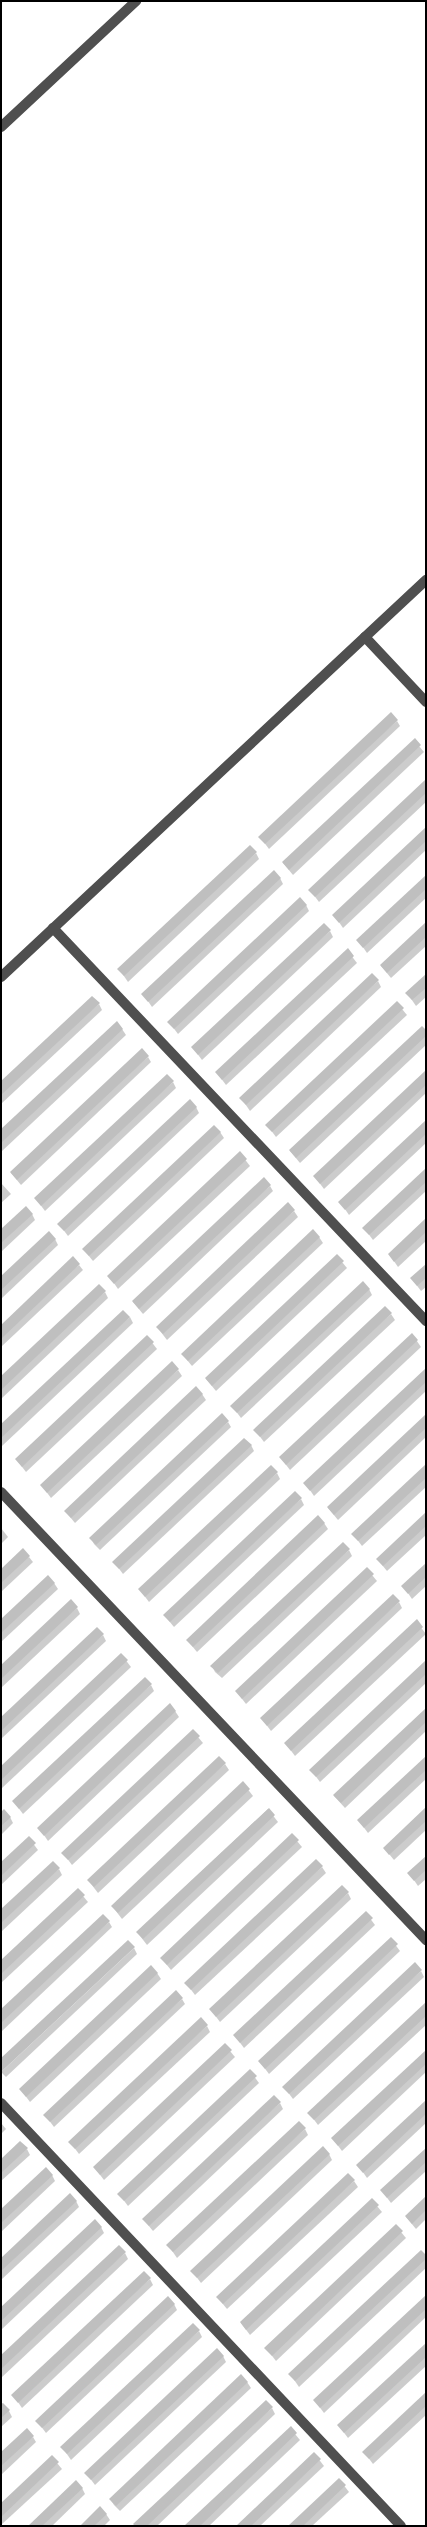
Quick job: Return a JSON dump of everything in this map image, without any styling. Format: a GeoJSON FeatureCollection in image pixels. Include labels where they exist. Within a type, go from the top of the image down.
{"type":"FeatureCollection","features":[{"type":"Feature","properties":{"kind":"lane"},"geometry":{"type":"LineString","coordinates":[[1,127],[136,1]]}},
{"type":"Feature","properties":{"kind":"lane"},"geometry":{"type":"LineString","coordinates":[[1,977],[426,580]]}},
{"type":"Feature","properties":{"kind":"lane"},"geometry":{"type":"LineString","coordinates":[[365,637],[426,702]]}},
{"type":"Feature","properties":{"kind":"lane"},"geometry":{"type":"LineString","coordinates":[[54,928],[426,1321]]}},
{"type":"Feature","properties":{"kind":"lane"},"geometry":{"type":"LineString","coordinates":[[1,1492],[426,1940]]}},
{"type":"Feature","properties":{"kind":"lane"},"geometry":{"type":"LineString","coordinates":[[1,2103],[401,2526]]}},
{"type":"Feature","properties":{"kind":"building"},"geometry":{"type":"Polygon","coordinates":[[[391,712],[398,720],[265,844],[258,837],[391,712]]]}},
{"type":"Feature","properties":{"kind":"building"},"geometry":{"type":"Polygon","coordinates":[[[415,738],[421,745],[289,870],[282,862],[415,738]]]}},
{"type":"Feature","properties":{"kind":"building"},"geometry":{"type":"Polygon","coordinates":[[[426,779],[426,793],[315,897],[308,890],[426,779]]]}},
{"type":"Feature","properties":{"kind":"building"},"geometry":{"type":"Polygon","coordinates":[[[426,827],[426,841],[339,923],[332,915],[426,827]]]}},
{"type":"Feature","properties":{"kind":"building"},"geometry":{"type":"Polygon","coordinates":[[[250,845],[257,852],[124,976],[117,969],[250,845]]]}},
{"type":"Feature","properties":{"kind":"building"},"geometry":{"type":"Polygon","coordinates":[[[274,870],[281,878],[148,1002],[141,994],[274,870]]]}},
{"type":"Feature","properties":{"kind":"building"},"geometry":{"type":"Polygon","coordinates":[[[426,875],[426,889],[363,948],[356,940],[426,875]]]}},
{"type":"Feature","properties":{"kind":"building"},"geometry":{"type":"Polygon","coordinates":[[[300,897],[307,905],[174,1029],[167,1022],[300,897]]]}},
{"type":"Feature","properties":{"kind":"building"},"geometry":{"type":"Polygon","coordinates":[[[426,922],[426,937],[387,973],[380,965],[426,922]]]}},
{"type":"Feature","properties":{"kind":"building"},"geometry":{"type":"Polygon","coordinates":[[[324,923],[331,930],[198,1055],[191,1047],[324,923]]]}},
{"type":"Feature","properties":{"kind":"building"},"geometry":{"type":"Polygon","coordinates":[[[348,948],[354,956],[222,1080],[215,1072],[348,948]]]}},
{"type":"Feature","properties":{"kind":"building"},"geometry":{"type":"Polygon","coordinates":[[[372,973],[379,980],[246,1105],[239,1098],[372,973]]]}},
{"type":"Feature","properties":{"kind":"building"},"geometry":{"type":"Polygon","coordinates":[[[426,974],[426,988],[412,1000],[405,993],[426,974]]]}},
{"type":"Feature","properties":{"kind":"building"},"geometry":{"type":"Polygon","coordinates":[[[92,996],[100,1003],[1,1095],[1,1081],[92,996]]]}},
{"type":"Feature","properties":{"kind":"building"},"geometry":{"type":"Polygon","coordinates":[[[397,1001],[404,1008],[272,1132],[265,1125],[397,1001]]]}},
{"type":"Feature","properties":{"kind":"building"},"geometry":{"type":"Polygon","coordinates":[[[117,1021],[123,1029],[1,1143],[1,1129],[117,1021]]]}},
{"type":"Feature","properties":{"kind":"building"},"geometry":{"type":"Polygon","coordinates":[[[422,1026],[426,1030],[426,1036],[296,1158],[289,1150],[422,1026]]]}},
{"type":"Feature","properties":{"kind":"building"},"geometry":{"type":"Polygon","coordinates":[[[142,1048],[149,1056],[17,1180],[10,1172],[142,1048]]]}},
{"type":"Feature","properties":{"kind":"building"},"geometry":{"type":"Polygon","coordinates":[[[426,1070],[426,1085],[320,1184],[313,1176],[426,1070]]]}},
{"type":"Feature","properties":{"kind":"building"},"geometry":{"type":"Polygon","coordinates":[[[167,1074],[174,1081],[41,1206],[34,1198],[167,1074]]]}},
{"type":"Feature","properties":{"kind":"building"},"geometry":{"type":"Polygon","coordinates":[[[190,1099],[197,1107],[64,1231],[57,1224],[190,1099]]]}},
{"type":"Feature","properties":{"kind":"building"},"geometry":{"type":"Polygon","coordinates":[[[426,1120],[426,1134],[345,1210],[338,1202],[426,1120]]]}},
{"type":"Feature","properties":{"kind":"building"},"geometry":{"type":"Polygon","coordinates":[[[214,1125],[221,1132],[89,1256],[82,1249],[214,1125]]]}},
{"type":"Feature","properties":{"kind":"building"},"geometry":{"type":"Polygon","coordinates":[[[240,1151],[247,1159],[114,1284],[107,1276],[240,1151]]]}},
{"type":"Feature","properties":{"kind":"building"},"geometry":{"type":"Polygon","coordinates":[[[426,1168],[426,1182],[369,1235],[362,1228],[426,1168]]]}},
{"type":"Feature","properties":{"kind":"building"},"geometry":{"type":"Polygon","coordinates":[[[264,1177],[271,1185],[139,1309],[132,1301],[264,1177]]]}},
{"type":"Feature","properties":{"kind":"building"},"geometry":{"type":"Polygon","coordinates":[[[288,1202],[295,1210],[163,1334],[156,1327],[288,1202]]]}},
{"type":"Feature","properties":{"kind":"building"},"geometry":{"type":"Polygon","coordinates":[[[26,1206],[33,1214],[1,1243],[1,1229],[26,1206]]]}},
{"type":"Feature","properties":{"kind":"building"},"geometry":{"type":"Polygon","coordinates":[[[426,1218],[426,1232],[394,1262],[388,1254],[426,1218]]]}},
{"type":"Feature","properties":{"kind":"building"},"geometry":{"type":"Polygon","coordinates":[[[313,1229],[320,1237],[188,1361],[181,1354],[313,1229]]]}},
{"type":"Feature","properties":{"kind":"building"},"geometry":{"type":"Polygon","coordinates":[[[49,1231],[56,1239],[1,1290],[1,1276],[49,1231]]]}},
{"type":"Feature","properties":{"kind":"building"},"geometry":{"type":"Polygon","coordinates":[[[337,1254],[344,1261],[212,1386],[205,1378],[337,1254]]]}},
{"type":"Feature","properties":{"kind":"building"},"geometry":{"type":"Polygon","coordinates":[[[73,1256],[80,1264],[1,1339],[1,1325],[73,1256]]]}},
{"type":"Feature","properties":{"kind":"building"},"geometry":{"type":"Polygon","coordinates":[[[426,1264],[426,1278],[417,1286],[410,1278],[426,1264]]]}},
{"type":"Feature","properties":{"kind":"building"},"geometry":{"type":"Polygon","coordinates":[[[363,1281],[370,1289],[237,1413],[230,1406],[363,1281]]]}},
{"type":"Feature","properties":{"kind":"building"},"geometry":{"type":"Polygon","coordinates":[[[99,1284],[106,1291],[1,1390],[1,1376],[99,1284]]]}},
{"type":"Feature","properties":{"kind":"building"},"geometry":{"type":"Polygon","coordinates":[[[385,1306],[392,1313],[260,1437],[253,1430],[385,1306]]]}},
{"type":"Feature","properties":{"kind":"building"},"geometry":{"type":"Polygon","coordinates":[[[123,1310],[130,1317],[1,1438],[1,1424],[123,1310]]]}},
{"type":"Feature","properties":{"kind":"building"},"geometry":{"type":"Polygon","coordinates":[[[412,1333],[418,1340],[286,1465],[279,1457],[412,1333]]]}},
{"type":"Feature","properties":{"kind":"building"},"geometry":{"type":"Polygon","coordinates":[[[147,1335],[154,1342],[22,1467],[15,1459],[147,1335]]]}},
{"type":"Feature","properties":{"kind":"building"},"geometry":{"type":"Polygon","coordinates":[[[172,1361],[179,1369],[47,1493],[40,1485],[172,1361]]]}},
{"type":"Feature","properties":{"kind":"building"},"geometry":{"type":"Polygon","coordinates":[[[426,1368],[426,1382],[310,1491],[303,1483],[426,1368]]]}},
{"type":"Feature","properties":{"kind":"building"},"geometry":{"type":"Polygon","coordinates":[[[196,1386],[203,1394],[71,1518],[64,1511],[196,1386]]]}},
{"type":"Feature","properties":{"kind":"building"},"geometry":{"type":"Polygon","coordinates":[[[222,1413],[229,1421],[96,1545],[89,1538],[222,1413]]]}},
{"type":"Feature","properties":{"kind":"building"},"geometry":{"type":"Polygon","coordinates":[[[426,1414],[426,1428],[334,1515],[327,1507],[426,1414]]]}},
{"type":"Feature","properties":{"kind":"building"},"geometry":{"type":"Polygon","coordinates":[[[244,1438],[252,1445],[119,1569],[112,1562],[244,1438]]]}},
{"type":"Feature","properties":{"kind":"building"},"geometry":{"type":"Polygon","coordinates":[[[426,1464],[426,1478],[358,1541],[351,1534],[426,1464]]]}},
{"type":"Feature","properties":{"kind":"building"},"geometry":{"type":"Polygon","coordinates":[[[271,1465],[278,1472],[145,1597],[138,1589],[271,1465]]]}},
{"type":"Feature","properties":{"kind":"building"},"geometry":{"type":"Polygon","coordinates":[[[295,1491],[302,1498],[170,1622],[163,1615],[295,1491]]]}},
{"type":"Feature","properties":{"kind":"building"},"geometry":{"type":"Polygon","coordinates":[[[426,1512],[426,1526],[383,1566],[376,1559],[426,1512]]]}},
{"type":"Feature","properties":{"kind":"building"},"geometry":{"type":"Polygon","coordinates":[[[318,1515],[325,1523],[193,1647],[186,1640],[318,1515]]]}},
{"type":"Feature","properties":{"kind":"building"},"geometry":{"type":"Polygon","coordinates":[[[343,1542],[350,1549],[218,1673],[210,1666],[343,1542]]]}},
{"type":"Feature","properties":{"kind":"building"},"geometry":{"type":"Polygon","coordinates":[[[23,1548],[30,1556],[1,1583],[1,1569],[23,1548]]]}},
{"type":"Feature","properties":{"kind":"building"},"geometry":{"type":"Polygon","coordinates":[[[426,1563],[426,1577],[408,1594],[401,1586],[426,1563]]]}},
{"type":"Feature","properties":{"kind":"building"},"geometry":{"type":"Polygon","coordinates":[[[367,1567],[374,1574],[242,1699],[235,1691],[367,1567]]]}},
{"type":"Feature","properties":{"kind":"building"},"geometry":{"type":"Polygon","coordinates":[[[48,1575],[55,1583],[1,1633],[1,1619],[48,1575]]]}},
{"type":"Feature","properties":{"kind":"building"},"geometry":{"type":"Polygon","coordinates":[[[393,1594],[400,1601],[267,1726],[260,1718],[393,1594]]]}},
{"type":"Feature","properties":{"kind":"building"},"geometry":{"type":"Polygon","coordinates":[[[71,1599],[78,1607],[1,1679],[1,1665],[71,1599]]]}},
{"type":"Feature","properties":{"kind":"building"},"geometry":{"type":"Polygon","coordinates":[[[417,1619],[423,1627],[291,1751],[284,1743],[417,1619]]]}},
{"type":"Feature","properties":{"kind":"building"},"geometry":{"type":"Polygon","coordinates":[[[97,1627],[104,1634],[1,1731],[1,1717],[97,1627]]]}},
{"type":"Feature","properties":{"kind":"building"},"geometry":{"type":"Polygon","coordinates":[[[121,1653],[128,1660],[1,1780],[1,1766],[121,1653]]]}},
{"type":"Feature","properties":{"kind":"building"},"geometry":{"type":"Polygon","coordinates":[[[426,1660],[426,1674],[316,1777],[309,1770],[426,1660]]]}},
{"type":"Feature","properties":{"kind":"building"},"geometry":{"type":"Polygon","coordinates":[[[145,1677],[152,1684],[19,1809],[12,1801],[145,1677]]]}},
{"type":"Feature","properties":{"kind":"building"},"geometry":{"type":"Polygon","coordinates":[[[170,1703],[176,1711],[44,1836],[37,1828],[170,1703]]]}},
{"type":"Feature","properties":{"kind":"building"},"geometry":{"type":"Polygon","coordinates":[[[426,1708],[426,1722],[341,1803],[333,1795],[426,1708]]]}},
{"type":"Feature","properties":{"kind":"building"},"geometry":{"type":"Polygon","coordinates":[[[193,1729],[200,1736],[68,1860],[61,1853],[193,1729]]]}},
{"type":"Feature","properties":{"kind":"building"},"geometry":{"type":"Polygon","coordinates":[[[219,1756],[226,1763],[94,1887],[87,1880],[219,1756]]]}},
{"type":"Feature","properties":{"kind":"building"},"geometry":{"type":"Polygon","coordinates":[[[426,1756],[426,1770],[364,1828],[357,1820],[426,1756]]]}},
{"type":"Feature","properties":{"kind":"building"},"geometry":{"type":"Polygon","coordinates":[[[243,1781],[250,1789],[118,1913],[111,1906],[243,1781]]]}},
{"type":"Feature","properties":{"kind":"building"},"geometry":{"type":"Polygon","coordinates":[[[426,1807],[426,1821],[389,1855],[383,1848],[426,1807]]]}},
{"type":"Feature","properties":{"kind":"building"},"geometry":{"type":"Polygon","coordinates":[[[269,1808],[275,1815],[143,1939],[136,1932],[269,1808]]]}},
{"type":"Feature","properties":{"kind":"building"},"geometry":{"type":"Polygon","coordinates":[[[4,1809],[11,1817],[1,1826],[1,1812],[4,1809]]]}},
{"type":"Feature","properties":{"kind":"building"},"geometry":{"type":"Polygon","coordinates":[[[292,1833],[299,1840],[167,1965],[160,1958],[292,1833]]]}},
{"type":"Feature","properties":{"kind":"building"},"geometry":{"type":"Polygon","coordinates":[[[29,1836],[36,1843],[1,1876],[1,1862],[29,1836]]]}},
{"type":"Feature","properties":{"kind":"building"},"geometry":{"type":"Polygon","coordinates":[[[426,1856],[426,1870],[414,1881],[407,1873],[426,1856]]]}},
{"type":"Feature","properties":{"kind":"building"},"geometry":{"type":"Polygon","coordinates":[[[316,1859],[323,1866],[191,1990],[184,1983],[316,1859]]]}},
{"type":"Feature","properties":{"kind":"building"},"geometry":{"type":"Polygon","coordinates":[[[53,1861],[60,1868],[1,1923],[1,1909],[53,1861]]]}},
{"type":"Feature","properties":{"kind":"building"},"geometry":{"type":"Polygon","coordinates":[[[342,1885],[349,1892],[216,2017],[209,2009],[342,1885]]]}},
{"type":"Feature","properties":{"kind":"building"},"geometry":{"type":"Polygon","coordinates":[[[78,1888],[85,1895],[1,1974],[1,1960],[78,1888]]]}},
{"type":"Feature","properties":{"kind":"building"},"geometry":{"type":"Polygon","coordinates":[[[366,1911],[373,1918],[240,2043],[233,2035],[366,1911]]]}},
{"type":"Feature","properties":{"kind":"building"},"geometry":{"type":"Polygon","coordinates":[[[103,1914],[110,1921],[1,2023],[1,2009],[103,1914]]]}},
{"type":"Feature","properties":{"kind":"building"},"geometry":{"type":"Polygon","coordinates":[[[391,1937],[398,1944],[265,2069],[258,2061],[391,1937]]]}},
{"type":"Feature","properties":{"kind":"building"},"geometry":{"type":"Polygon","coordinates":[[[128,1940],[135,1947],[1,2072],[1,2058],[128,1940]]]}},
{"type":"Feature","properties":{"kind":"building"},"geometry":{"type":"Polygon","coordinates":[[[415,1962],[422,1970],[289,2094],[282,2087],[415,1962]]]}},
{"type":"Feature","properties":{"kind":"building"},"geometry":{"type":"Polygon","coordinates":[[[151,1965],[158,1973],[26,2097],[19,2089],[151,1965]]]}},
{"type":"Feature","properties":{"kind":"building"},"geometry":{"type":"Polygon","coordinates":[[[176,1990],[183,1998],[50,2122],[43,2115],[176,1990]]]}},
{"type":"Feature","properties":{"kind":"building"},"geometry":{"type":"Polygon","coordinates":[[[426,2002],[426,2016],[314,2120],[307,2113],[426,2002]]]}},
{"type":"Feature","properties":{"kind":"building"},"geometry":{"type":"Polygon","coordinates":[[[201,2017],[208,2025],[75,2149],[68,2142],[201,2017]]]}},
{"type":"Feature","properties":{"kind":"building"},"geometry":{"type":"Polygon","coordinates":[[[225,2043],[232,2050],[100,2175],[93,2167],[225,2043]]]}},
{"type":"Feature","properties":{"kind":"building"},"geometry":{"type":"Polygon","coordinates":[[[426,2050],[426,2064],[338,2146],[331,2138],[426,2050]]]}},
{"type":"Feature","properties":{"kind":"building"},"geometry":{"type":"Polygon","coordinates":[[[250,2069],[257,2076],[124,2201],[117,2194],[250,2069]]]}},
{"type":"Feature","properties":{"kind":"building"},"geometry":{"type":"Polygon","coordinates":[[[274,2095],[281,2102],[149,2226],[142,2219],[274,2095]]]}},
{"type":"Feature","properties":{"kind":"building"},"geometry":{"type":"Polygon","coordinates":[[[426,2100],[426,2114],[363,2173],[356,2165],[426,2100]]]}},
{"type":"Feature","properties":{"kind":"building"},"geometry":{"type":"Polygon","coordinates":[[[299,2121],[306,2128],[173,2252],[166,2245],[299,2121]]]}},
{"type":"Feature","properties":{"kind":"building"},"geometry":{"type":"Polygon","coordinates":[[[20,2141],[28,2148],[1,2173],[1,2159],[20,2141]]]}},
{"type":"Feature","properties":{"kind":"building"},"geometry":{"type":"Polygon","coordinates":[[[323,2146],[330,2154],[197,2278],[190,2271],[323,2146]]]}},
{"type":"Feature","properties":{"kind":"building"},"geometry":{"type":"Polygon","coordinates":[[[426,2148],[426,2162],[387,2198],[380,2190],[426,2148]]]}},
{"type":"Feature","properties":{"kind":"building"},"geometry":{"type":"Polygon","coordinates":[[[46,2167],[53,2175],[1,2223],[1,2209],[46,2167]]]}},
{"type":"Feature","properties":{"kind":"building"},"geometry":{"type":"Polygon","coordinates":[[[348,2173],[355,2180],[223,2304],[216,2297],[348,2173]]]}},
{"type":"Feature","properties":{"kind":"building"},"geometry":{"type":"Polygon","coordinates":[[[70,2193],[77,2201],[1,2271],[1,2258],[70,2193]]]}},
{"type":"Feature","properties":{"kind":"building"},"geometry":{"type":"Polygon","coordinates":[[[426,2196],[426,2210],[412,2224],[405,2216],[426,2196]]]}},
{"type":"Feature","properties":{"kind":"building"},"geometry":{"type":"Polygon","coordinates":[[[372,2198],[379,2205],[246,2330],[240,2322],[372,2198]]]}},
{"type":"Feature","properties":{"kind":"building"},"geometry":{"type":"Polygon","coordinates":[[[95,2219],[102,2227],[1,2321],[1,2307],[95,2219]]]}},
{"type":"Feature","properties":{"kind":"building"},"geometry":{"type":"Polygon","coordinates":[[[396,2224],[403,2231],[272,2356],[264,2348],[396,2224]]]}},
{"type":"Feature","properties":{"kind":"building"},"geometry":{"type":"Polygon","coordinates":[[[119,2245],[126,2252],[1,2369],[1,2355],[119,2245]]]}},
{"type":"Feature","properties":{"kind":"building"},"geometry":{"type":"Polygon","coordinates":[[[421,2250],[426,2255],[426,2259],[295,2381],[288,2374],[421,2250]]]}},
{"type":"Feature","properties":{"kind":"building"},"geometry":{"type":"Polygon","coordinates":[[[144,2271],[151,2278],[18,2403],[11,2395],[144,2271]]]}},
{"type":"Feature","properties":{"kind":"building"},"geometry":{"type":"Polygon","coordinates":[[[426,2295],[426,2309],[320,2408],[313,2400],[426,2295]]]}},
{"type":"Feature","properties":{"kind":"building"},"geometry":{"type":"Polygon","coordinates":[[[168,2296],[175,2304],[42,2428],[35,2421],[168,2296]]]}},
{"type":"Feature","properties":{"kind":"building"},"geometry":{"type":"Polygon","coordinates":[[[193,2323],[200,2330],[67,2454],[60,2447],[193,2323]]]}},
{"type":"Feature","properties":{"kind":"building"},"geometry":{"type":"Polygon","coordinates":[[[426,2343],[426,2357],[344,2433],[337,2425],[426,2343]]]}},
{"type":"Feature","properties":{"kind":"building"},"geometry":{"type":"Polygon","coordinates":[[[217,2348],[224,2356],[91,2480],[84,2473],[217,2348]]]}},
{"type":"Feature","properties":{"kind":"building"},"geometry":{"type":"Polygon","coordinates":[[[241,2374],[248,2382],[116,2506],[109,2499],[241,2374]]]}},
{"type":"Feature","properties":{"kind":"building"},"geometry":{"type":"Polygon","coordinates":[[[426,2392],[426,2406],[369,2459],[362,2452],[426,2392]]]}},
{"type":"Feature","properties":{"kind":"building"},"geometry":{"type":"Polygon","coordinates":[[[266,2400],[273,2407],[147,2526],[135,2526],[133,2524],[266,2400]]]}},
{"type":"Feature","properties":{"kind":"building"},"geometry":{"type":"Polygon","coordinates":[[[3,2403],[10,2410],[1,2418],[1,2404],[3,2403]]]}},
{"type":"Feature","properties":{"kind":"building"},"geometry":{"type":"Polygon","coordinates":[[[291,2426],[297,2433],[200,2526],[184,2526],[291,2426]]]}},
{"type":"Feature","properties":{"kind":"building"},"geometry":{"type":"Polygon","coordinates":[[[27,2428],[34,2436],[1,2466],[1,2452],[27,2428]]]}},
{"type":"Feature","properties":{"kind":"building"},"geometry":{"type":"Polygon","coordinates":[[[314,2452],[321,2459],[251,2526],[236,2526],[314,2452]]]}},
{"type":"Feature","properties":{"kind":"building"},"geometry":{"type":"Polygon","coordinates":[[[52,2455],[59,2462],[1,2517],[1,2503],[52,2455]]]}},
{"type":"Feature","properties":{"kind":"building"},"geometry":{"type":"Polygon","coordinates":[[[339,2478],[346,2485],[303,2526],[288,2526],[339,2478]]]}},
{"type":"Feature","properties":{"kind":"building"},"geometry":{"type":"Polygon","coordinates":[[[76,2480],[83,2488],[42,2526],[28,2526],[76,2480]]]}},
{"type":"Feature","properties":{"kind":"building"},"geometry":{"type":"Polygon","coordinates":[[[100,2506],[107,2514],[94,2526],[80,2526],[100,2506]]]}}]}
